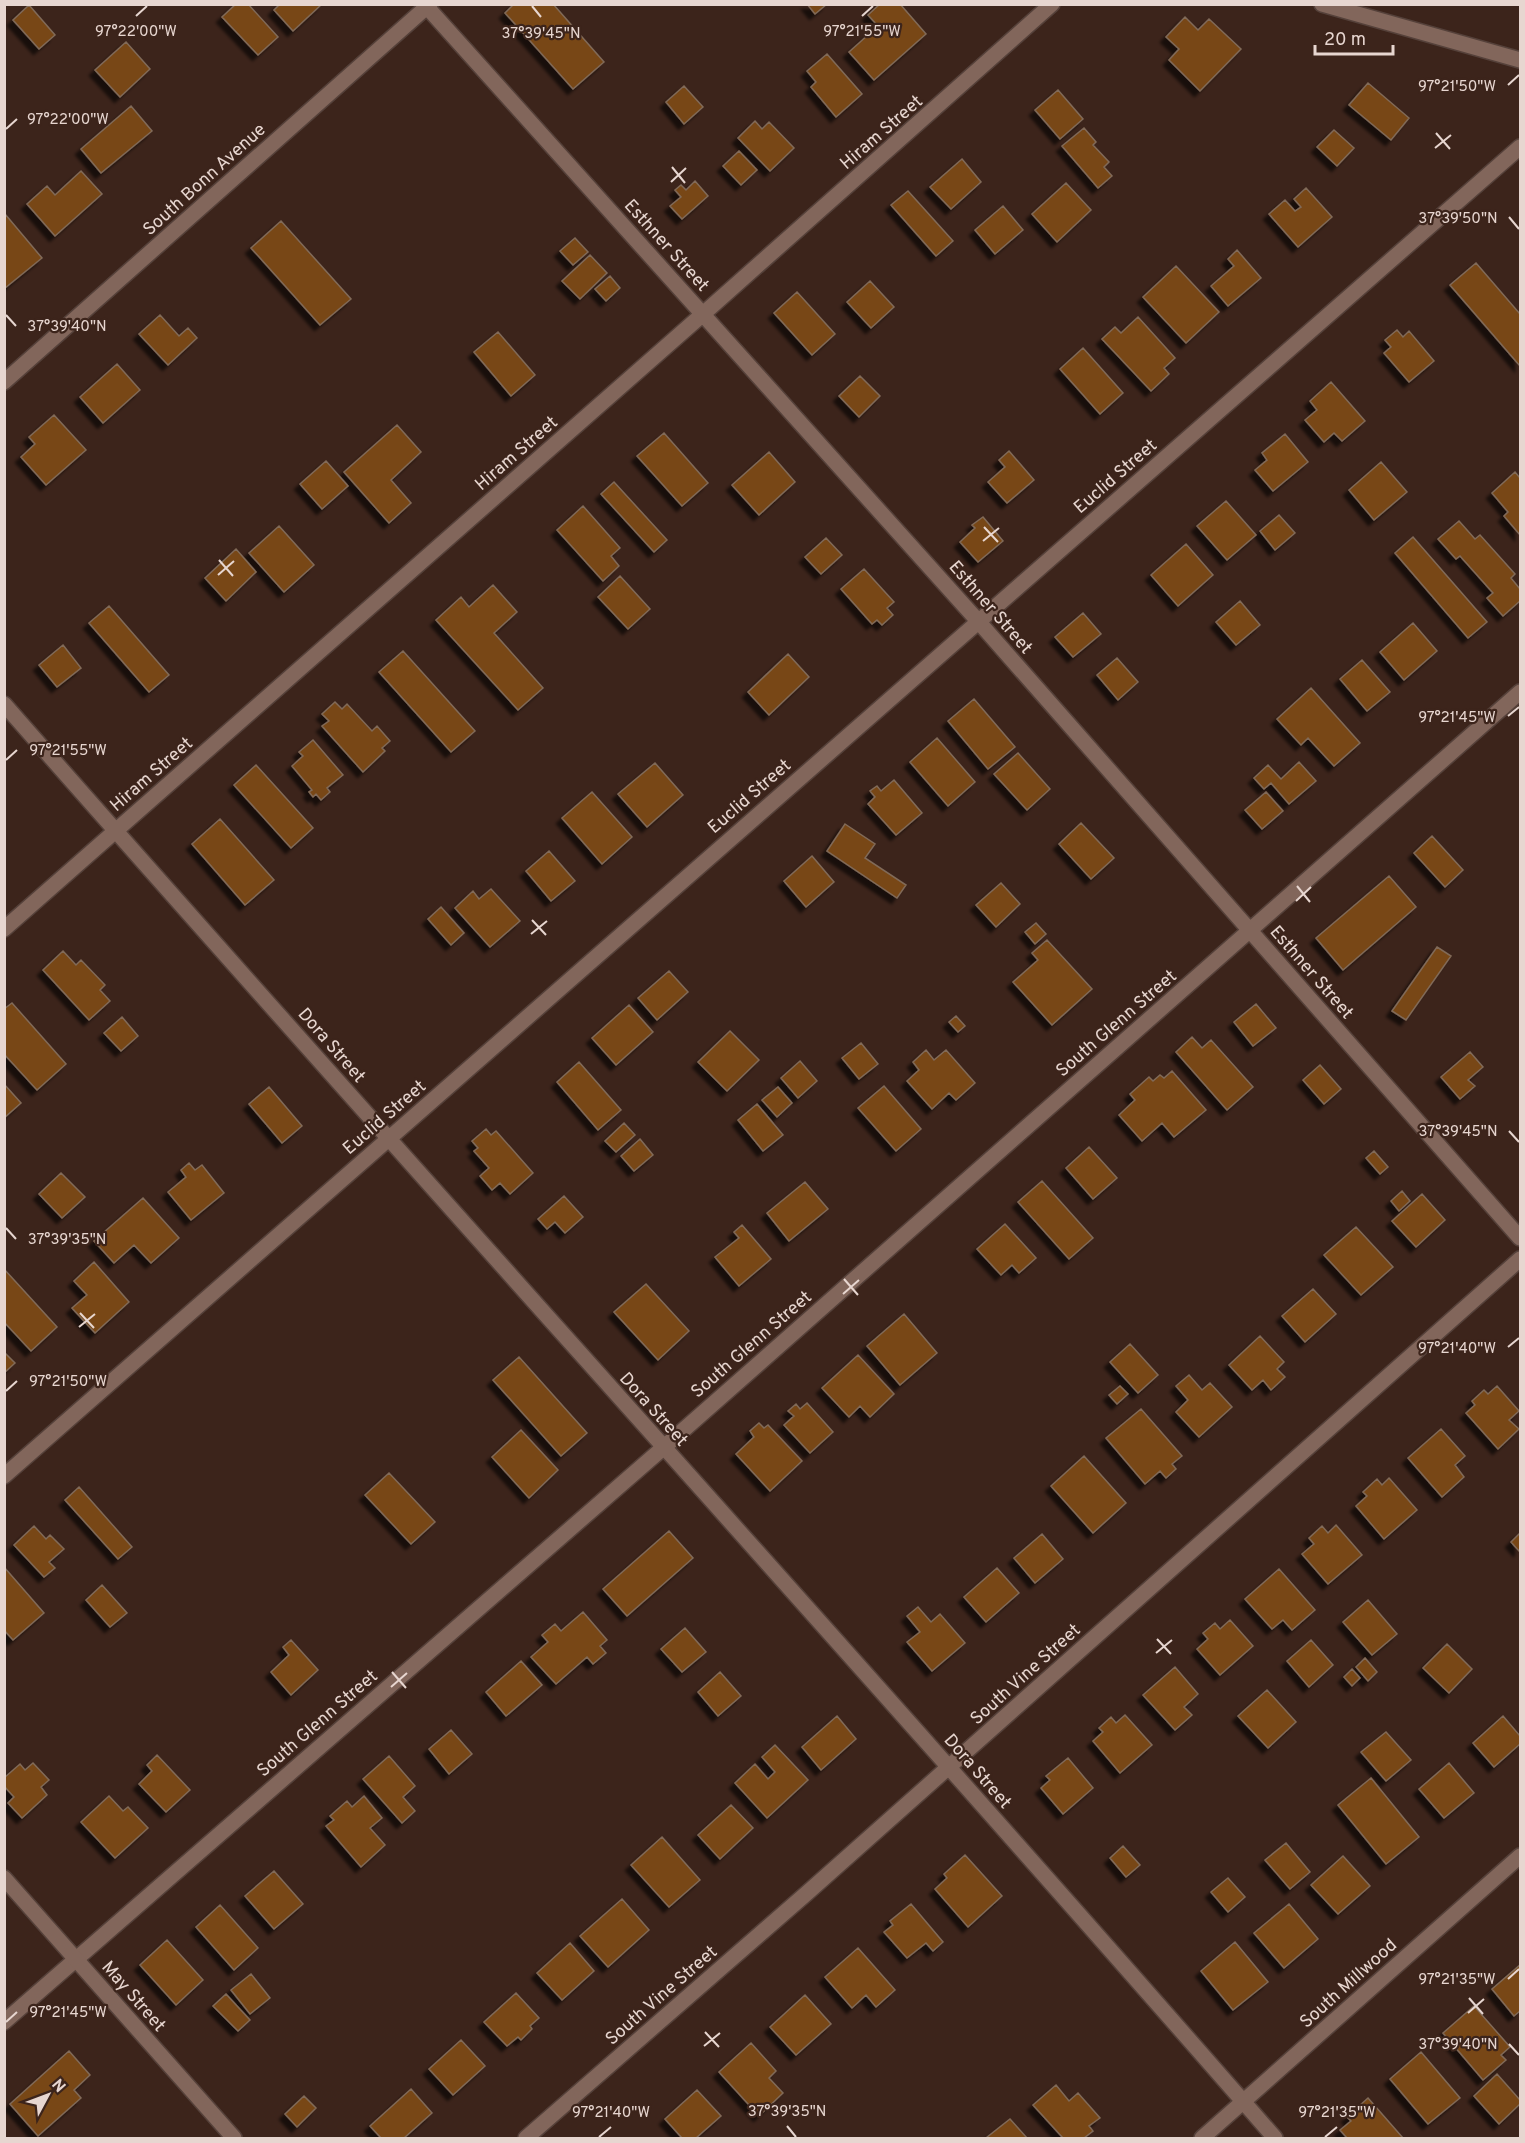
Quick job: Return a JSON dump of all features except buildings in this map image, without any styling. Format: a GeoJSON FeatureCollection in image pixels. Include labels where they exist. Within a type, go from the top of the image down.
{"type":"FeatureCollection","features":[{"type":"Feature","properties":{"kind":"street","name":"Hiram Street"},"geometry":{"type":"LineString","coordinates":[[4,929],[1052,4]]}},
{"type":"Feature","properties":{"kind":"street"},"geometry":{"type":"LineString","coordinates":[[1322,4],[1521,60]]}},
{"type":"Feature","properties":{"kind":"street","name":"Esthner Street"},"geometry":{"type":"LineString","coordinates":[[428,6],[978,621],[1521,1238]]}},
{"type":"Feature","properties":{"kind":"street","name":"South Bonn Avenue"},"geometry":{"type":"LineString","coordinates":[[4,382],[428,6]]}},
{"type":"Feature","properties":{"kind":"street","name":"Euclid Street"},"geometry":{"type":"LineString","coordinates":[[4,1476],[1521,147]]}},
{"type":"Feature","properties":{"kind":"street","name":"South Glenn Street"},"geometry":{"type":"LineString","coordinates":[[4,2022],[663,1448],[1521,692]]}},
{"type":"Feature","properties":{"kind":"street","name":"Dora Street"},"geometry":{"type":"LineString","coordinates":[[4,705],[949,1767],[1275,2139]]}},
{"type":"Feature","properties":{"kind":"street","name":"South Vine Street"},"geometry":{"type":"LineString","coordinates":[[526,2139],[1521,1259]]}},
{"type":"Feature","properties":{"kind":"street","name":"South Millwood"},"geometry":{"type":"LineString","coordinates":[[1202,2139],[1521,1856]]}},
{"type":"Feature","properties":{"kind":"street","name":"May Street"},"geometry":{"type":"LineString","coordinates":[[4,1878],[234,2139]]}}]}
